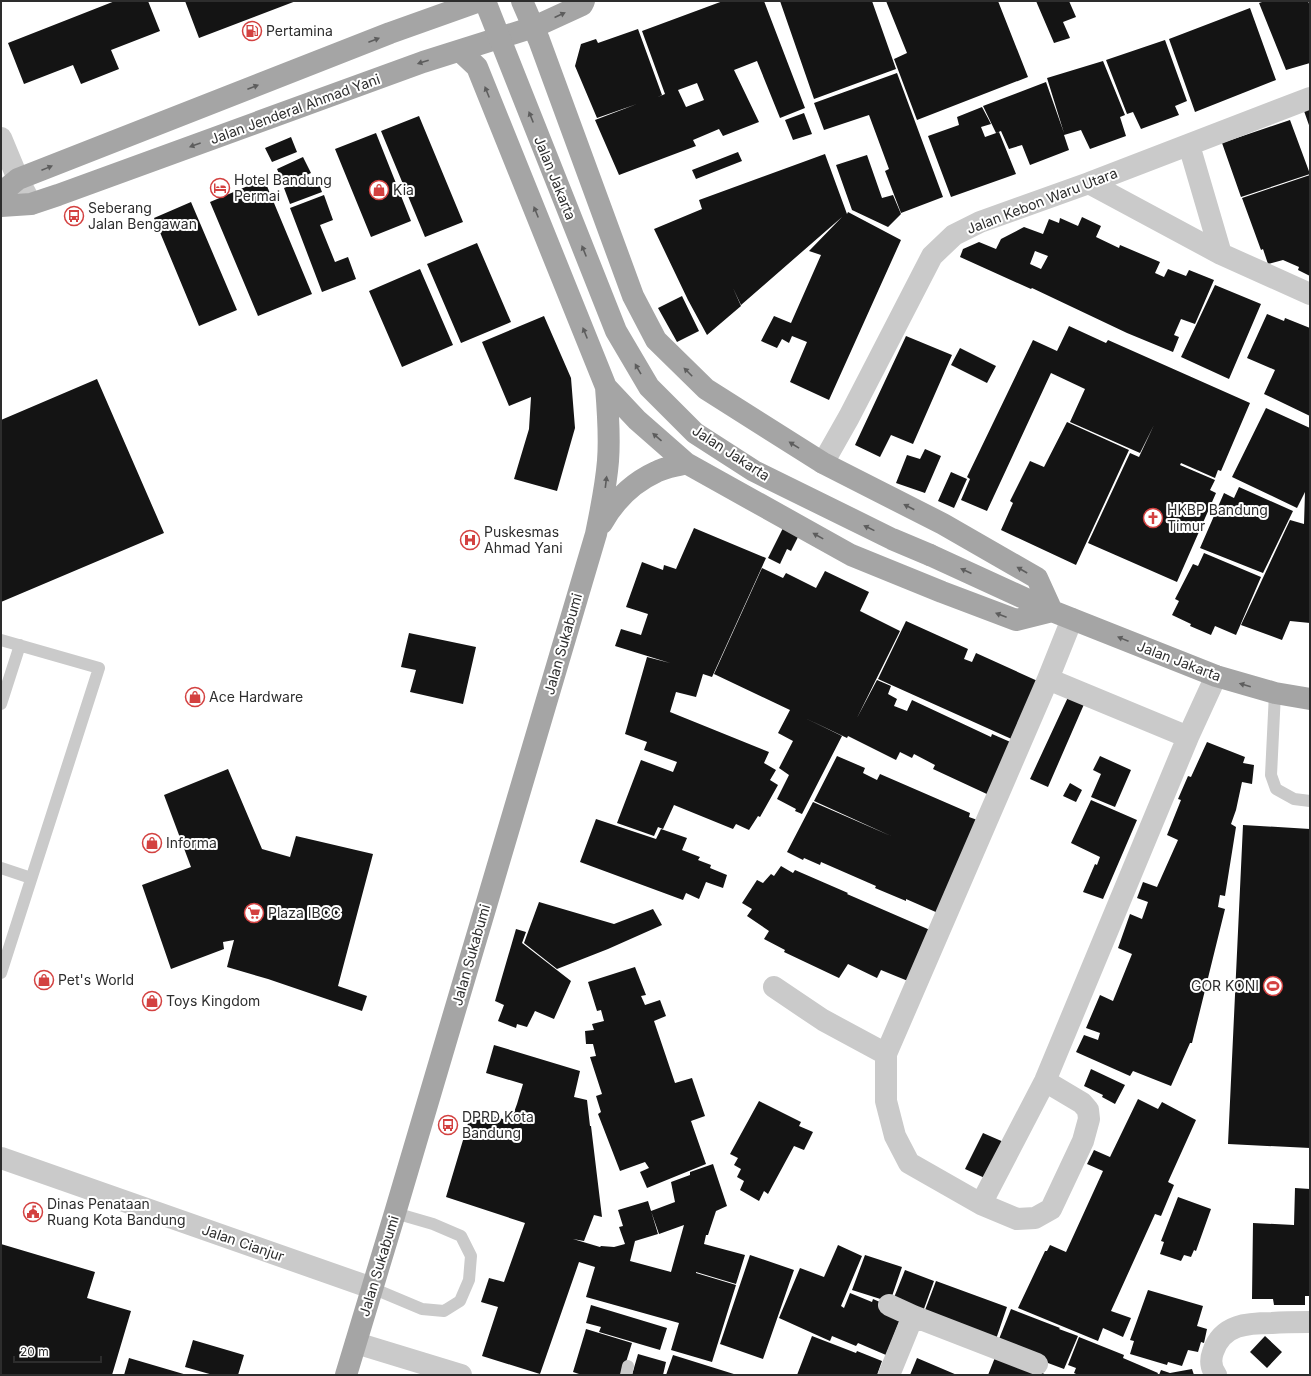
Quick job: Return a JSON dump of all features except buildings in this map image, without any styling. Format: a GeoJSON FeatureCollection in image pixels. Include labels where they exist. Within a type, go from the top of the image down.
{"type":"FeatureCollection","features":[{"type":"Feature","properties":{"kind":"main road"},"geometry":{"type":"LineString","coordinates":[[1,193],[18,179],[375,39],[452,6],[480,1]]}},
{"type":"Feature","properties":{"kind":"main road","name":"Jalan Jakarta"},"geometry":{"type":"LineString","coordinates":[[485,1],[616,331],[649,387],[695,433],[754,471],[892,539],[1052,611],[1216,676],[1275,693],[1310,699]]}},
{"type":"Feature","properties":{"kind":"main road"},"geometry":{"type":"LineString","coordinates":[[522,1],[534,27],[633,296],[656,340],[706,390],[823,463],[943,524],[1037,578],[1052,611]]}},
{"type":"Feature","properties":{"kind":"main road","name":"Jalan Jenderal Ahmad Yani"},"geometry":{"type":"LineString","coordinates":[[1,206],[31,204],[58,195],[424,62],[534,27],[582,5],[584,1]]}},
{"type":"Feature","properties":{"kind":"main road","name":"Jalan Jakarta"},"geometry":{"type":"LineString","coordinates":[[460,51],[477,67],[606,386],[637,420],[686,463],[851,555],[1016,620],[1052,611]]}},
{"type":"Feature","properties":{"kind":"main road","name":"Jalan Sukabumi"},"geometry":{"type":"LineString","coordinates":[[346,1375],[596,534],[604,498],[608,461],[609,424],[606,386]]}},
{"type":"Feature","properties":{"kind":"main road","name":"Jalan Sukabumi"},"geometry":{"type":"LineString","coordinates":[[596,534],[610,508],[631,486],[657,471],[686,463]]}},
{"type":"Feature","properties":{"kind":"street","name":"Jalan Kebon Waru Utara"},"geometry":{"type":"LineString","coordinates":[[823,463],[849,417],[932,256],[954,235],[980,222],[1088,183],[1310,98]]}},
{"type":"Feature","properties":{"kind":"street"},"geometry":{"type":"LineString","coordinates":[[1,138],[18,179],[31,204]]}},
{"type":"Feature","properties":{"kind":"street"},"geometry":{"type":"LineString","coordinates":[[1189,145],[1221,254]]}},
{"type":"Feature","properties":{"kind":"street"},"geometry":{"type":"LineString","coordinates":[[1088,183],[1221,254],[1310,294]]}},
{"type":"Feature","properties":{"kind":"street"},"geometry":{"type":"LineString","coordinates":[[1045,1081],[1082,1103],[1088,1110],[1089,1120],[1083,1141],[1051,1209],[1034,1218],[1016,1219],[981,1204],[909,1163],[895,1136],[886,1101],[886,1054],[1048,679],[1072,619]]}},
{"type":"Feature","properties":{"kind":"street"},"geometry":{"type":"LineString","coordinates":[[981,1204],[1045,1081],[1188,737],[1216,676]]}},
{"type":"Feature","properties":{"kind":"street"},"geometry":{"type":"LineString","coordinates":[[1048,679],[1188,737]]}},
{"type":"Feature","properties":{"kind":"street"},"geometry":{"type":"LineString","coordinates":[[774,987],[823,1020],[886,1054]]}},
{"type":"Feature","properties":{"kind":"street","name":"Jalan Cianjur"},"geometry":{"type":"LineString","coordinates":[[1,1158],[372,1288]]}},
{"type":"Feature","properties":{"kind":"street"},"geometry":{"type":"LineString","coordinates":[[889,1305],[913,1316],[1037,1364]]}},
{"type":"Feature","properties":{"kind":"street"},"geometry":{"type":"LineString","coordinates":[[889,1375],[913,1316]]}},
{"type":"Feature","properties":{"kind":"street"},"geometry":{"type":"LineString","coordinates":[[1216,1375],[1213,1371],[1210,1358],[1214,1347],[1229,1330],[1240,1325],[1251,1323],[1310,1322]]}},
{"type":"Feature","properties":{"kind":"street"},"geometry":{"type":"LineString","coordinates":[[356,1343],[462,1375]]}},
{"type":"Feature","properties":{"kind":"lane"},"geometry":{"type":"LineString","coordinates":[[1,640],[99,668],[1,973]]}},
{"type":"Feature","properties":{"kind":"lane"},"geometry":{"type":"LineString","coordinates":[[1,703],[20,645]]}},
{"type":"Feature","properties":{"kind":"lane"},"geometry":{"type":"LineString","coordinates":[[1275,693],[1271,775],[1276,789],[1294,799],[1310,801]]}},
{"type":"Feature","properties":{"kind":"lane"},"geometry":{"type":"LineString","coordinates":[[1,868],[31,878]]}},
{"type":"Feature","properties":{"kind":"lane"},"geometry":{"type":"LineString","coordinates":[[372,1288],[422,1309],[444,1310],[460,1301],[468,1280],[471,1256],[461,1236],[433,1224],[395,1213]]}},
{"type":"Feature","properties":{"kind":"place","name":"Pertamina"},"geometry":{"type":"Point","coordinates":[252,31]}},
{"type":"Feature","properties":{"kind":"place","name":"Hotel Bandung Permai"},"geometry":{"type":"Point","coordinates":[220,188]}},
{"type":"Feature","properties":{"kind":"place","name":"Kia"},"geometry":{"type":"Point","coordinates":[379,190]}},
{"type":"Feature","properties":{"kind":"place","name":"Seberang Jalan Bengawan"},"geometry":{"type":"Point","coordinates":[74,216]}},
{"type":"Feature","properties":{"kind":"place","name":"HKBP Bandung Timur"},"geometry":{"type":"Point","coordinates":[1153,518]}},
{"type":"Feature","properties":{"kind":"place","name":"Puskesmas Ahmad Yani"},"geometry":{"type":"Point","coordinates":[470,540]}},
{"type":"Feature","properties":{"kind":"place","name":"Ace Hardware"},"geometry":{"type":"Point","coordinates":[195,697]}},
{"type":"Feature","properties":{"kind":"place","name":"Informa"},"geometry":{"type":"Point","coordinates":[152,843]}},
{"type":"Feature","properties":{"kind":"place","name":"Plaza IBCC"},"geometry":{"type":"Point","coordinates":[254,913]}},
{"type":"Feature","properties":{"kind":"place","name":"Pet's World"},"geometry":{"type":"Point","coordinates":[44,980]}},
{"type":"Feature","properties":{"kind":"place","name":"GOR KONI"},"geometry":{"type":"Point","coordinates":[1273,986]}},
{"type":"Feature","properties":{"kind":"place","name":"Toys Kingdom"},"geometry":{"type":"Point","coordinates":[152,1001]}},
{"type":"Feature","properties":{"kind":"place","name":"DPRD Kota Bandung"},"geometry":{"type":"Point","coordinates":[448,1125]}},
{"type":"Feature","properties":{"kind":"place","name":"Dinas Penataan Ruang Kota Bandung"},"geometry":{"type":"Point","coordinates":[33,1212]}}]}
